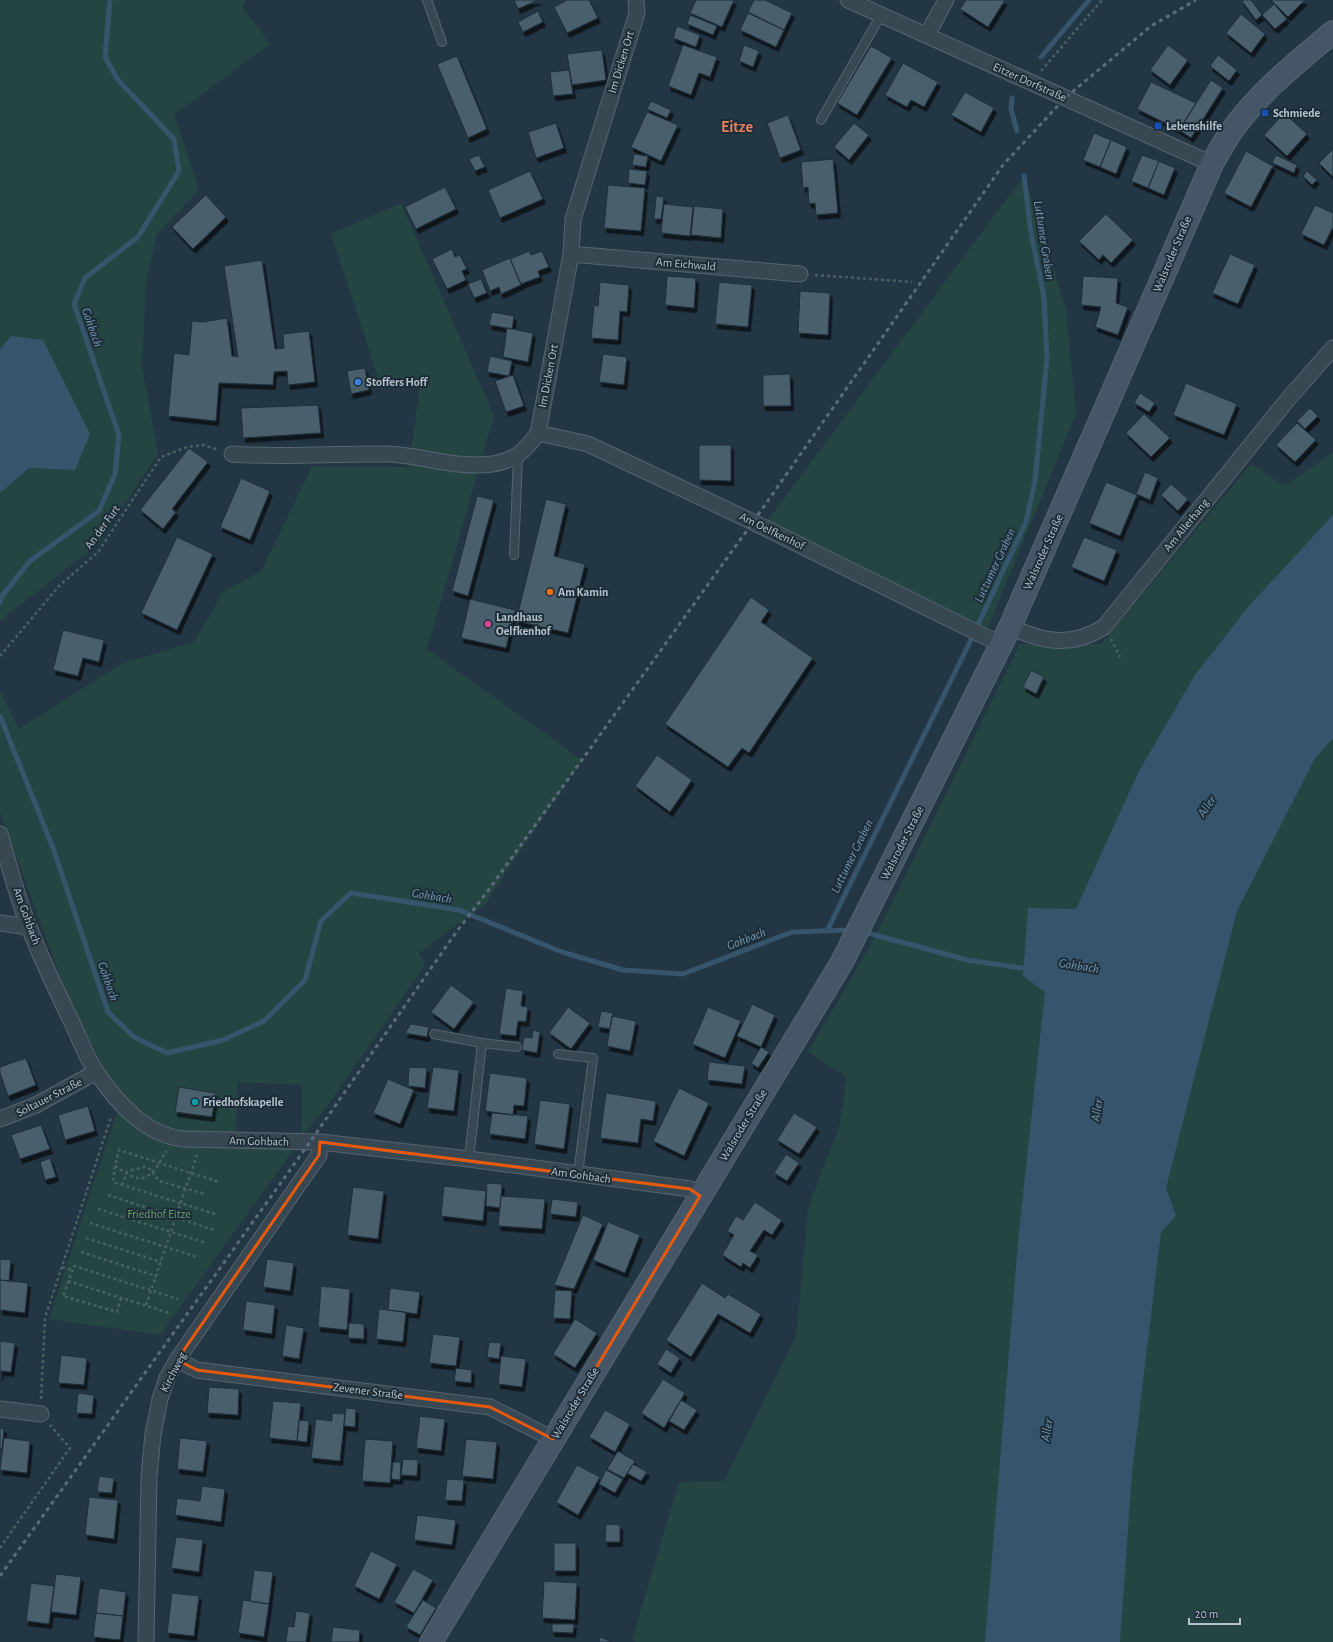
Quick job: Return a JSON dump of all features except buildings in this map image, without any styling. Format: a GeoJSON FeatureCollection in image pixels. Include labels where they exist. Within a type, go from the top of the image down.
{"type":"FeatureCollection","features":[{"type":"Feature","properties":{"kind":"main road","name":"Walsroder Straße"},"geometry":{"type":"LineString","coordinates":[[431,1642],[842,962],[874,900],[1000,637],[1212,164],[1231,132],[1254,104],[1291,66],[1333,32]]}},
{"type":"Feature","properties":{"kind":"street","name":"Im Dicken Ort"},"geometry":{"type":"LineString","coordinates":[[232,454],[268,456],[388,454],[472,465],[492,464],[518,456],[530,444],[538,433],[571,254],[573,219],[636,6],[647,0]]}},
{"type":"Feature","properties":{"kind":"street","name":"Eitzer Dorfstraße"},"geometry":{"type":"LineString","coordinates":[[848,0],[1212,164]]}},
{"type":"Feature","properties":{"kind":"street"},"geometry":{"type":"LineString","coordinates":[[927,35],[946,0]]}},
{"type":"Feature","properties":{"kind":"street","name":"Am Eichwald"},"geometry":{"type":"LineString","coordinates":[[571,254],[800,274]]}},
{"type":"Feature","properties":{"kind":"street","name":"Am Allerhang"},"geometry":{"type":"LineString","coordinates":[[1000,637],[1031,636],[1053,641],[1068,641],[1082,638],[1104,627],[1289,398],[1333,348]]}},
{"type":"Feature","properties":{"kind":"street","name":"Am Oelfkenhof"},"geometry":{"type":"LineString","coordinates":[[538,433],[588,444],[753,522],[963,626],[1000,637]]}},
{"type":"Feature","properties":{"kind":"street","name":"Am Gohbach"},"geometry":{"type":"LineString","coordinates":[[0,834],[28,927],[65,1009],[96,1072],[119,1100],[141,1122],[156,1132],[170,1137],[202,1139],[320,1142],[469,1159],[690,1189],[700,1196]]}},
{"type":"Feature","properties":{"kind":"street"},"geometry":{"type":"LineString","coordinates":[[0,924],[28,927]]}},
{"type":"Feature","properties":{"kind":"street","name":"Soltauer Straße"},"geometry":{"type":"LineString","coordinates":[[0,1119],[36,1105],[96,1072]]}},
{"type":"Feature","properties":{"kind":"street","name":"Kirchweg"},"geometry":{"type":"LineString","coordinates":[[146,1642],[149,1477],[153,1434],[160,1399],[167,1378],[177,1360],[319,1155],[320,1142]]}},
{"type":"Feature","properties":{"kind":"street","name":"Zevener Straße"},"geometry":{"type":"LineString","coordinates":[[177,1360],[196,1370],[490,1406],[554,1439]]}},
{"type":"Feature","properties":{"kind":"street"},"geometry":{"type":"LineString","coordinates":[[0,1409],[41,1414]]}},
{"type":"Feature","properties":{"kind":"lane"},"geometry":{"type":"LineString","coordinates":[[427,0],[442,42]]}},
{"type":"Feature","properties":{"kind":"lane"},"geometry":{"type":"LineString","coordinates":[[821,120],[881,15]]}},
{"type":"Feature","properties":{"kind":"lane"},"geometry":{"type":"LineString","coordinates":[[514,555],[518,456]]}},
{"type":"Feature","properties":{"kind":"lane"},"geometry":{"type":"LineString","coordinates":[[434,1034],[482,1043],[517,1047]]}},
{"type":"Feature","properties":{"kind":"lane"},"geometry":{"type":"LineString","coordinates":[[469,1159],[482,1043]]}},
{"type":"Feature","properties":{"kind":"lane"},"geometry":{"type":"LineString","coordinates":[[558,1054],[593,1058],[578,1174]]}},
{"type":"Feature","properties":{"kind":"path"},"geometry":{"type":"LineString","coordinates":[[1031,82],[1102,0]]}},
{"type":"Feature","properties":{"kind":"path"},"geometry":{"type":"LineString","coordinates":[[800,274],[912,282]]}},
{"type":"Feature","properties":{"kind":"path","name":"An der Furt"},"geometry":{"type":"LineString","coordinates":[[0,656],[59,586],[98,552],[161,457],[187,447],[204,445],[232,454]]}},
{"type":"Feature","properties":{"kind":"path"},"geometry":{"type":"LineString","coordinates":[[1116,650],[1120,657]]}},
{"type":"Feature","properties":{"kind":"path"},"geometry":{"type":"LineString","coordinates":[[0,1548],[70,1448],[41,1414],[45,1318],[116,1104],[119,1100]]}},
{"type":"Feature","properties":{"kind":"path"},"geometry":{"type":"LineString","coordinates":[[146,1305],[202,1139]]}},
{"type":"Feature","properties":{"kind":"path"},"geometry":{"type":"LineString","coordinates":[[215,1214],[113,1182],[115,1166],[119,1150],[219,1182]]}},
{"type":"Feature","properties":{"kind":"path"},"geometry":{"type":"LineString","coordinates":[[115,1166],[137,1178],[153,1172],[160,1163],[165,1152],[171,1153]]}},
{"type":"Feature","properties":{"kind":"path"},"geometry":{"type":"LineString","coordinates":[[190,1156],[197,1156]]}},
{"type":"Feature","properties":{"kind":"path"},"geometry":{"type":"LineString","coordinates":[[122,1185],[127,1172],[145,1167],[150,1169],[159,1181],[204,1194]]}},
{"type":"Feature","properties":{"kind":"path"},"geometry":{"type":"LineString","coordinates":[[108,1196],[214,1230]]}},
{"type":"Feature","properties":{"kind":"path"},"geometry":{"type":"LineString","coordinates":[[98,1209],[206,1243]]}},
{"type":"Feature","properties":{"kind":"path"},"geometry":{"type":"LineString","coordinates":[[90,1223],[197,1257]]}},
{"type":"Feature","properties":{"kind":"path"},"geometry":{"type":"LineString","coordinates":[[86,1238],[161,1262]]}},
{"type":"Feature","properties":{"kind":"path"},"geometry":{"type":"LineString","coordinates":[[81,1252],[156,1276]]}},
{"type":"Feature","properties":{"kind":"path"},"geometry":{"type":"LineString","coordinates":[[121,1298],[117,1312],[63,1296],[74,1266],[178,1299]]}},
{"type":"Feature","properties":{"kind":"path"},"geometry":{"type":"LineString","coordinates":[[62,1267],[72,1270]]}},
{"type":"Feature","properties":{"kind":"path"},"geometry":{"type":"LineString","coordinates":[[68,1282],[169,1313]]}},
{"type":"Feature","properties":{"kind":"highlighted area"},"geometry":{"type":"Polygon","coordinates":[[[320,1142],[690,1189],[700,1196],[553,1439],[490,1407],[197,1370],[177,1360],[319,1155],[320,1142]]]}},
{"type":"Feature","properties":{"kind":"green space"},"geometry":{"type":"Polygon","coordinates":[[[0,0],[246,0],[242,6],[270,44],[174,115],[199,190],[157,234],[146,281],[142,366],[158,454],[98,544],[0,622],[0,493],[29,468],[75,470],[11,336],[0,349],[0,0]]]}},
{"type":"Feature","properties":{"kind":"green space"},"geometry":{"type":"Polygon","coordinates":[[[1024,176],[1066,309],[1076,414],[986,632],[767,521],[1024,176]]]}},
{"type":"Feature","properties":{"kind":"green space"},"geometry":{"type":"Polygon","coordinates":[[[401,203],[494,416],[427,649],[582,760],[488,899],[489,901],[419,953],[425,965],[325,1109],[301,1137],[302,1085],[238,1082],[236,1134],[174,1131],[121,1101],[71,1006],[0,812],[0,691],[19,729],[121,664],[194,642],[224,591],[261,572],[312,466],[409,467],[420,386],[382,389],[331,234],[401,203]]]}},
{"type":"Feature","properties":{"kind":"green space"},"geometry":{"type":"Polygon","coordinates":[[[1333,452],[1333,1642],[635,1642],[632,1640],[679,1482],[724,1481],[796,1336],[808,1208],[839,1127],[847,1077],[808,1052],[873,941],[1020,644],[1101,644],[1251,464],[1285,486],[1333,452]]]}},
{"type":"Feature","properties":{"kind":"green space","name":"Friedhof Eitze"},"geometry":{"type":"Polygon","coordinates":[[[118,1109],[146,1131],[297,1145],[160,1335],[49,1319],[118,1109]]]}},
{"type":"Feature","properties":{"kind":"water"},"geometry":{"type":"Polygon","coordinates":[[[11,336],[43,340],[90,434],[75,470],[29,468],[0,493],[0,349],[11,336]]]}},
{"type":"Feature","properties":{"kind":"water","name":"Aller"},"geometry":{"type":"Polygon","coordinates":[[[1333,515],[1333,738],[1314,760],[1237,911],[1166,1188],[1176,1216],[1161,1232],[1132,1473],[1120,1642],[985,1642],[1019,1231],[1045,992],[1023,976],[1028,908],[1076,909],[1139,771],[1195,675],[1248,607],[1333,515]]]}},
{"type":"Feature","properties":{"kind":"waterway","name":"Gohbach"},"geometry":{"type":"LineString","coordinates":[[0,602],[2,596],[30,561],[99,511],[115,474],[119,435],[74,304],[85,278],[138,237],[179,171],[174,139],[118,80],[105,57],[110,0]]}},
{"type":"Feature","properties":{"kind":"waterway","name":"Luttumer Graben"},"geometry":{"type":"LineString","coordinates":[[1041,57],[1089,0]]}},
{"type":"Feature","properties":{"kind":"waterway","name":"Luttumer Graben"},"geometry":{"type":"LineString","coordinates":[[1012,98],[1011,109],[1017,131]]}},
{"type":"Feature","properties":{"kind":"waterway","name":"Luttumer Graben"},"geometry":{"type":"LineString","coordinates":[[827,931],[969,644],[1026,522],[1035,481],[1047,359],[1044,297],[1031,233],[1024,176]]}},
{"type":"Feature","properties":{"kind":"waterway","name":"Gohbach"},"geometry":{"type":"LineString","coordinates":[[0,716],[53,848],[108,1012],[134,1037],[167,1053],[223,1040],[264,1021],[305,980],[321,921],[351,893],[459,910],[562,952],[623,970],[683,974],[792,932],[852,930]]}},
{"type":"Feature","properties":{"kind":"waterway","name":"Gohbach"},"geometry":{"type":"LineString","coordinates":[[864,932],[967,960],[1029,969]]}},
{"type":"Feature","properties":{"kind":"railway"},"geometry":{"type":"LineString","coordinates":[[0,1576],[310,1142],[457,931],[487,892],[753,522],[1003,165],[1065,98],[1151,26],[1196,0]]}},
{"type":"Feature","properties":{"kind":"place","name":"Schmiede"},"geometry":{"type":"Point","coordinates":[1265,113]}},
{"type":"Feature","properties":{"kind":"place","name":"Lebenshilfe"},"geometry":{"type":"Point","coordinates":[1158,126]}},
{"type":"Feature","properties":{"kind":"place","name":"Stoffers Hoff"},"geometry":{"type":"Point","coordinates":[358,382]}},
{"type":"Feature","properties":{"kind":"place","name":"Am Kamin"},"geometry":{"type":"Point","coordinates":[550,592]}},
{"type":"Feature","properties":{"kind":"place","name":"Landhaus Oelfkenhof"},"geometry":{"type":"Point","coordinates":[488,624]}},
{"type":"Feature","properties":{"kind":"place","name":"Friedhofskapelle"},"geometry":{"type":"Point","coordinates":[195,1102]}},
{"type":"Feature","properties":{"kind":"district","name":"Eitze"},"geometry":{"type":"Point","coordinates":[737,126]}}]}
